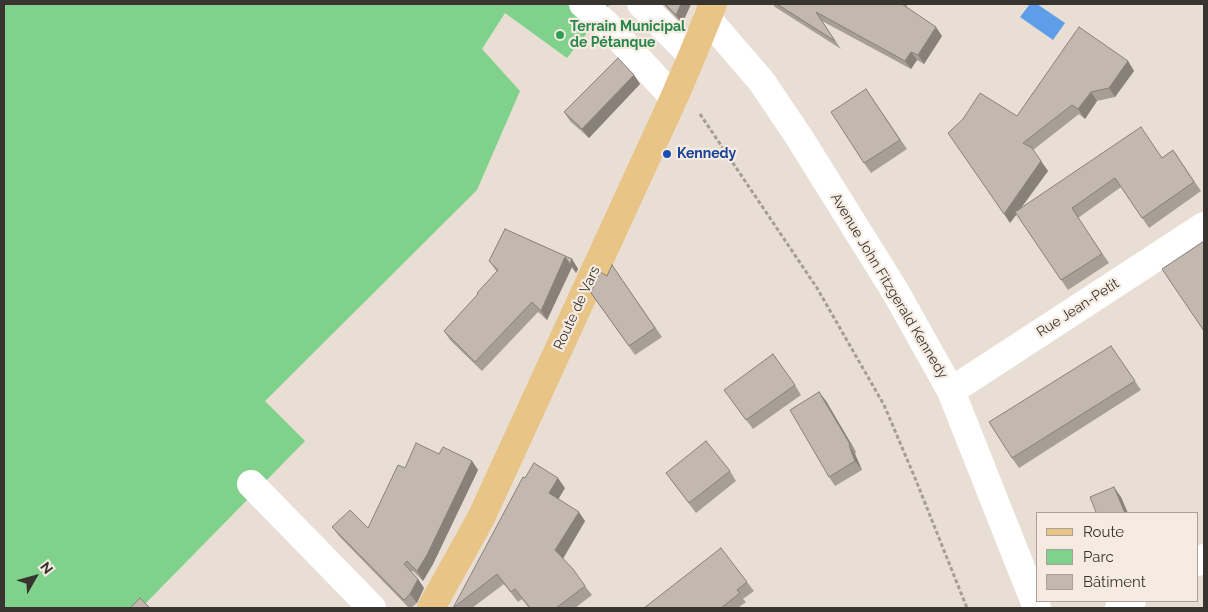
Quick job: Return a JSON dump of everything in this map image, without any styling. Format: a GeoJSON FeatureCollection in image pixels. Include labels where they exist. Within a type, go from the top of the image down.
{"type":"FeatureCollection","features":[{"type":"Feature","properties":{"kind":"main road","name":"Route de Vars"},"geometry":{"type":"LineString","coordinates":[[431,608],[481,518],[674,98],[710,11]]}},
{"type":"Feature","properties":{"kind":"street"},"geometry":{"type":"LineString","coordinates":[[583,4],[605,23],[674,98]]}},
{"type":"Feature","properties":{"kind":"street"},"geometry":{"type":"LineString","coordinates":[[641,4],[692,56]]}},
{"type":"Feature","properties":{"kind":"street","name":"Avenue John Fitzgerald Kennedy"},"geometry":{"type":"LineString","coordinates":[[710,11],[762,82],[798,136],[895,291],[951,391],[1037,608]]}},
{"type":"Feature","properties":{"kind":"street","name":"Rue Jean-Petit"},"geometry":{"type":"LineString","coordinates":[[951,391],[1204,226]]}},
{"type":"Feature","properties":{"kind":"street"},"geometry":{"type":"LineString","coordinates":[[251,484],[372,608]]}},
{"type":"Feature","properties":{"kind":"street"},"geometry":{"type":"LineString","coordinates":[[1119,608],[1130,602]]}},
{"type":"Feature","properties":{"kind":"path"},"geometry":{"type":"LineString","coordinates":[[674,98],[700,114],[817,288],[884,405],[967,608]]}},
{"type":"Feature","properties":{"kind":"green space"},"geometry":{"type":"Polygon","coordinates":[[[4,4],[610,4],[567,58],[505,13],[482,49],[520,91],[477,190],[265,401],[305,441],[141,608],[4,608],[4,4]]]}},
{"type":"Feature","properties":{"kind":"water"},"geometry":{"type":"Polygon","coordinates":[[[1030,4],[1037,4],[1065,23],[1053,40],[1020,17],[1030,4]]]}},
{"type":"Feature","properties":{"kind":"building"},"geometry":{"type":"Polygon","coordinates":[[[665,4],[681,4],[676,15],[665,4]]]}},
{"type":"Feature","properties":{"kind":"building"},"geometry":{"type":"Polygon","coordinates":[[[777,4],[902,4],[936,27],[918,55],[911,52],[905,61],[816,12],[835,41],[777,4]]]}},
{"type":"Feature","properties":{"kind":"building"},"geometry":{"type":"Polygon","coordinates":[[[1079,27],[1128,61],[1109,88],[1091,92],[1078,109],[1072,105],[1023,143],[1032,148],[1041,161],[1004,214],[948,133],[963,119],[980,93],[1017,116],[1079,27]]]}},
{"type":"Feature","properties":{"kind":"building"},"geometry":{"type":"Polygon","coordinates":[[[618,58],[634,75],[582,129],[564,112],[618,58]]]}},
{"type":"Feature","properties":{"kind":"building"},"geometry":{"type":"Polygon","coordinates":[[[866,89],[900,140],[864,163],[831,112],[866,89]]]}},
{"type":"Feature","properties":{"kind":"building"},"geometry":{"type":"Polygon","coordinates":[[[1141,127],[1162,158],[1173,150],[1194,182],[1142,218],[1115,178],[1072,208],[1102,254],[1061,280],[1015,212],[1141,127]]]}},
{"type":"Feature","properties":{"kind":"building"},"geometry":{"type":"Polygon","coordinates":[[[505,229],[572,259],[570,264],[565,257],[541,311],[532,302],[475,362],[444,331],[498,270],[489,261],[505,229]]]}},
{"type":"Feature","properties":{"kind":"building"},"geometry":{"type":"Polygon","coordinates":[[[1204,241],[1204,331],[1162,269],[1204,241]]]}},
{"type":"Feature","properties":{"kind":"building"},"geometry":{"type":"Polygon","coordinates":[[[612,265],[655,328],[629,346],[591,293],[600,272],[607,276],[612,265]]]}},
{"type":"Feature","properties":{"kind":"building"},"geometry":{"type":"Polygon","coordinates":[[[1111,346],[1135,381],[1012,458],[989,422],[1111,346]]]}},
{"type":"Feature","properties":{"kind":"building"},"geometry":{"type":"Polygon","coordinates":[[[773,354],[795,385],[746,420],[724,390],[773,354]]]}},
{"type":"Feature","properties":{"kind":"building"},"geometry":{"type":"Polygon","coordinates":[[[819,392],[850,444],[855,461],[829,477],[790,410],[819,392]]]}},
{"type":"Feature","properties":{"kind":"building"},"geometry":{"type":"Polygon","coordinates":[[[706,441],[730,471],[689,503],[666,473],[706,441]]]}},
{"type":"Feature","properties":{"kind":"building"},"geometry":{"type":"Polygon","coordinates":[[[416,443],[439,454],[443,447],[472,461],[427,555],[417,571],[407,561],[404,564],[418,579],[410,594],[404,600],[332,527],[350,510],[368,528],[398,465],[405,468],[416,443]]]}},
{"type":"Feature","properties":{"kind":"building"},"geometry":{"type":"Polygon","coordinates":[[[534,463],[558,478],[549,493],[579,512],[555,550],[573,569],[585,586],[556,608],[530,608],[515,589],[511,592],[497,574],[453,608],[523,477],[525,478],[534,463]]]}},
{"type":"Feature","properties":{"kind":"building"},"geometry":{"type":"Polygon","coordinates":[[[1114,487],[1125,512],[1096,512],[1090,497],[1114,487]]]}},
{"type":"Feature","properties":{"kind":"building"},"geometry":{"type":"Polygon","coordinates":[[[721,548],[747,582],[737,590],[740,593],[721,608],[644,608],[721,548]]]}},
{"type":"Feature","properties":{"kind":"building"},"geometry":{"type":"Polygon","coordinates":[[[140,598],[150,608],[130,608],[140,598]]]}},
{"type":"Feature","properties":{"kind":"place","name":"Terrain Municipal de Pétanque"},"geometry":{"type":"Point","coordinates":[560,35]}},
{"type":"Feature","properties":{"kind":"place","name":"Kennedy"},"geometry":{"type":"Point","coordinates":[667,154]}}]}
